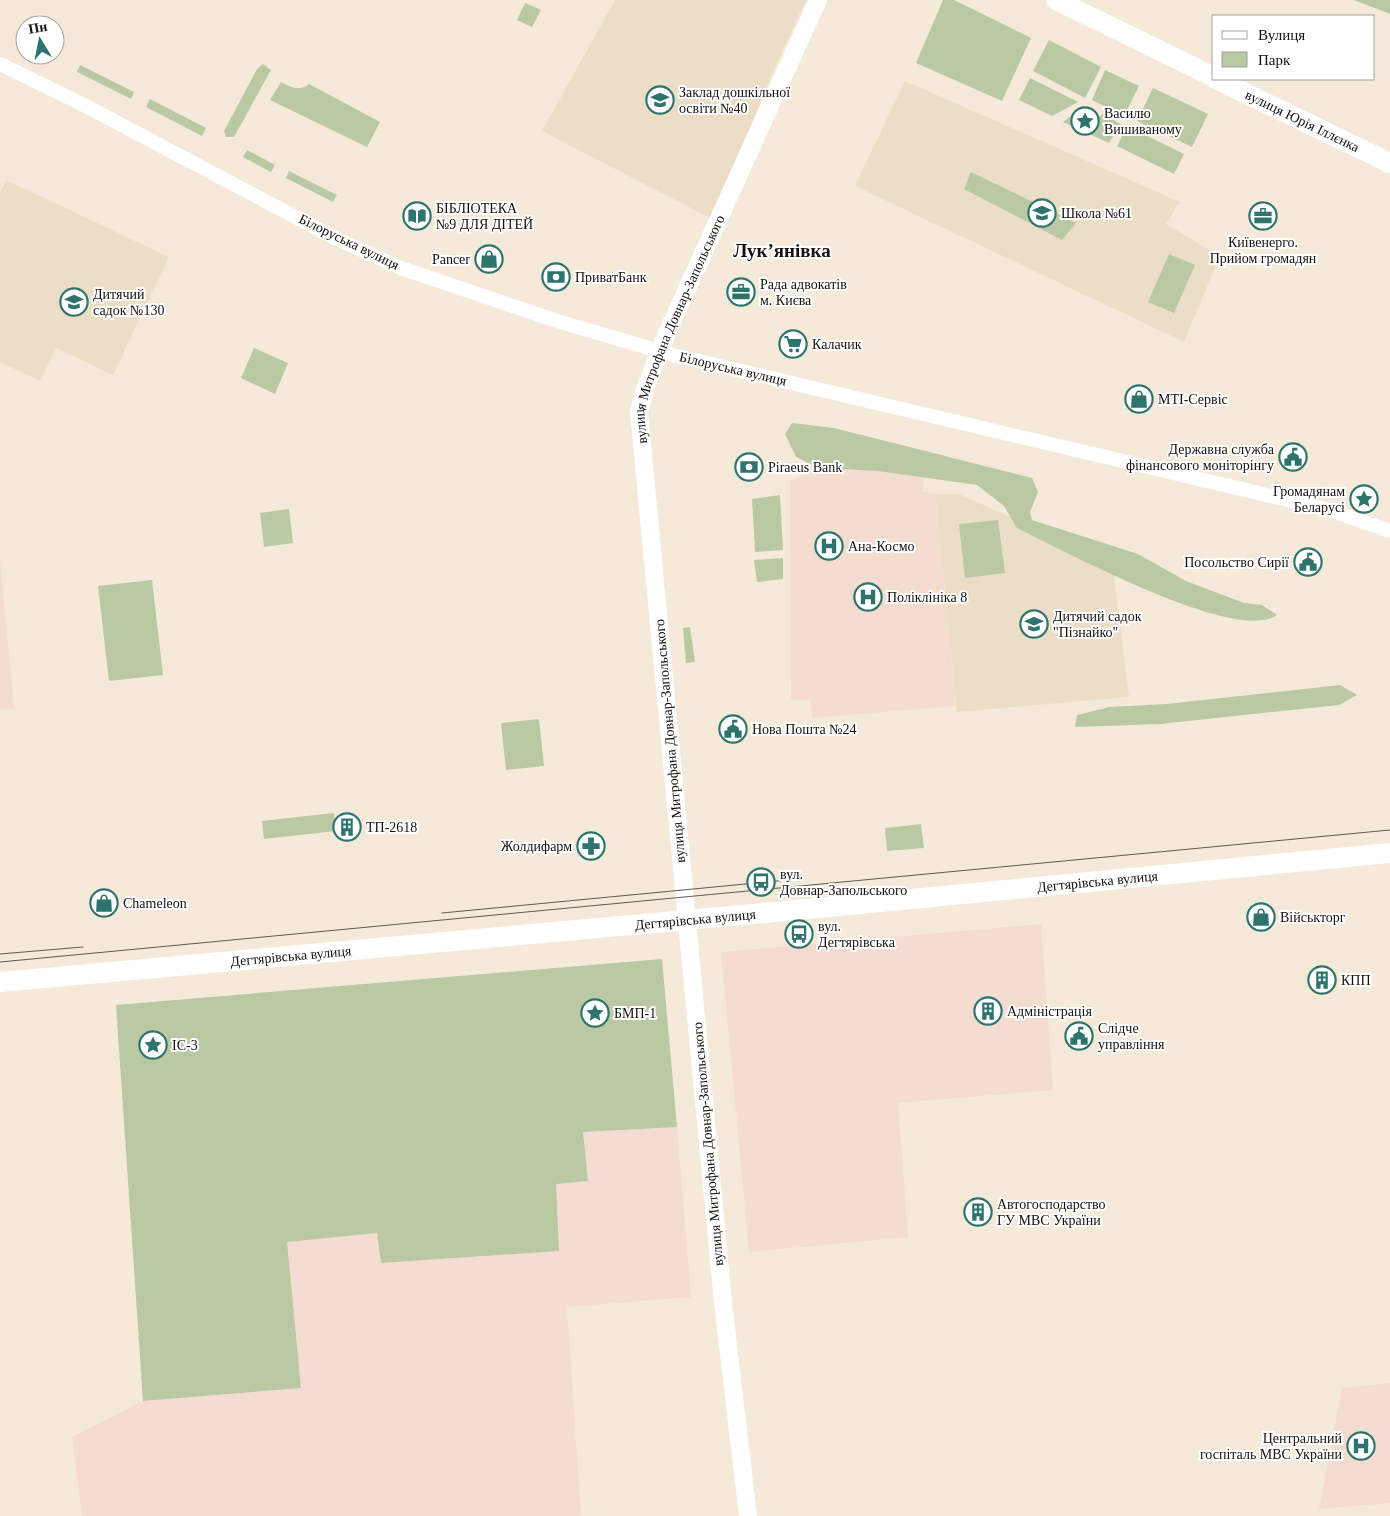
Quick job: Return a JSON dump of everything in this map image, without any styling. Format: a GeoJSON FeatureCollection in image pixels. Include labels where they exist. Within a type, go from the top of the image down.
{"type":"FeatureCollection","features":[{"type":"Feature","properties":{"kind":"main road","name":"вулиця Юрія Іллєнка"},"geometry":{"type":"LineString","coordinates":[[1056,0],[1212,77]]}},
{"type":"Feature","properties":{"kind":"main road","name":"вулиця Юрія Іллєнка"},"geometry":{"type":"LineString","coordinates":[[1219,80],[1390,163]]}},
{"type":"Feature","properties":{"kind":"main road","name":"Дегтярівська вулиця"},"geometry":{"type":"LineString","coordinates":[[0,982],[688,920],[1390,853]]}},
{"type":"Feature","properties":{"kind":"street","name":"вулиця Митрофана Довнар-Запольського"},"geometry":{"type":"LineString","coordinates":[[748,1516],[723,1303],[639,412],[660,351],[818,0]]}},
{"type":"Feature","properties":{"kind":"street","name":"Білоруська вулиця"},"geometry":{"type":"LineString","coordinates":[[0,64],[82,104],[327,233],[401,268],[557,321],[660,351],[1326,508],[1390,531]]}},
{"type":"Feature","properties":{"kind":"shaded area","name":"Заклад дошкільної освіти №40"},"geometry":{"type":"Polygon","coordinates":[[[615,0],[806,0],[774,69],[712,219],[542,131],[615,0]]]}},
{"type":"Feature","properties":{"kind":"shaded area","name":"Школа №61"},"geometry":{"type":"Polygon","coordinates":[[[905,81],[1180,202],[1166,224],[1220,256],[1184,342],[855,186],[905,81]]]}},
{"type":"Feature","properties":{"kind":"shaded area","name":"Дитячий садок №130"},"geometry":{"type":"Polygon","coordinates":[[[6,180],[169,257],[113,375],[56,348],[40,381],[0,362],[0,192],[6,180]]]}},
{"type":"Feature","properties":{"kind":"shaded area","name":"Поліклініка 8"},"geometry":{"type":"Polygon","coordinates":[[[853,454],[924,465],[923,492],[935,494],[956,706],[812,718],[810,700],[791,700],[790,481],[853,454]]]}},
{"type":"Feature","properties":{"kind":"shaded area","name":"Дитячий садок \"Пізнайко\""},"geometry":{"type":"Polygon","coordinates":[[[935,494],[959,494],[1057,538],[1111,551],[1129,697],[957,712],[935,494]]]}},
{"type":"Feature","properties":{"kind":"shaded area"},"geometry":{"type":"Polygon","coordinates":[[[0,559],[14,709],[0,710],[0,559]]]}},
{"type":"Feature","properties":{"kind":"shaded area"},"geometry":{"type":"Polygon","coordinates":[[[1041,924],[1053,1090],[898,1103],[908,1237],[749,1252],[721,952],[1041,924]]]}},
{"type":"Feature","properties":{"kind":"shaded area"},"geometry":{"type":"Polygon","coordinates":[[[677,1127],[691,1297],[567,1307],[581,1516],[82,1516],[72,1437],[143,1401],[301,1388],[286,1242],[377,1233],[381,1263],[559,1251],[556,1184],[583,1132],[677,1127]]]}},
{"type":"Feature","properties":{"kind":"shaded area","name":"Центральний госпіталь МВС України"},"geometry":{"type":"Polygon","coordinates":[[[1390,1383],[1390,1503],[1319,1509],[1342,1388],[1390,1383]]]}},
{"type":"Feature","properties":{"kind":"green space"},"geometry":{"type":"Polygon","coordinates":[[[943,0],[954,0],[1031,38],[1002,101],[916,63],[943,0]]]}},
{"type":"Feature","properties":{"kind":"green space"},"geometry":{"type":"Polygon","coordinates":[[[1354,0],[1390,0],[1390,14],[1354,0]]]}},
{"type":"Feature","properties":{"kind":"green space"},"geometry":{"type":"Polygon","coordinates":[[[525,3],[541,10],[532,27],[517,20],[525,3]]]}},
{"type":"Feature","properties":{"kind":"green space"},"geometry":{"type":"Polygon","coordinates":[[[1049,40],[1101,67],[1085,98],[1033,71],[1049,40]]]}},
{"type":"Feature","properties":{"kind":"green space"},"geometry":{"type":"Polygon","coordinates":[[[263,64],[271,70],[234,137],[226,137],[224,131],[257,69],[263,64]]]}},
{"type":"Feature","properties":{"kind":"green space"},"geometry":{"type":"Polygon","coordinates":[[[80,65],[134,92],[131,99],[77,72],[80,65]]]}},
{"type":"Feature","properties":{"kind":"green space"},"geometry":{"type":"Polygon","coordinates":[[[1105,70],[1139,86],[1124,116],[1092,100],[1105,70]]]}},
{"type":"Feature","properties":{"kind":"green space"},"geometry":{"type":"Polygon","coordinates":[[[1030,78],[1078,102],[1052,116],[1019,100],[1030,78]]]}},
{"type":"Feature","properties":{"kind":"green space"},"geometry":{"type":"Polygon","coordinates":[[[281,82],[291,87],[299,88],[309,84],[380,122],[367,147],[270,100],[281,82]]]}},
{"type":"Feature","properties":{"kind":"green space"},"geometry":{"type":"Polygon","coordinates":[[[1153,88],[1208,114],[1192,147],[1137,121],[1153,88]]]}},
{"type":"Feature","properties":{"kind":"green space"},"geometry":{"type":"Polygon","coordinates":[[[150,99],[206,128],[202,136],[146,107],[150,99]]]}},
{"type":"Feature","properties":{"kind":"green space"},"geometry":{"type":"Polygon","coordinates":[[[1102,114],[1121,124],[1109,143],[1063,122],[1071,116],[1091,127],[1102,114]]]}},
{"type":"Feature","properties":{"kind":"green space"},"geometry":{"type":"Polygon","coordinates":[[[1127,126],[1184,154],[1174,174],[1117,146],[1127,126]]]}},
{"type":"Feature","properties":{"kind":"green space"},"geometry":{"type":"Polygon","coordinates":[[[247,150],[275,165],[271,172],[243,157],[247,150]]]}},
{"type":"Feature","properties":{"kind":"green space"},"geometry":{"type":"Polygon","coordinates":[[[289,171],[337,195],[333,202],[286,178],[289,171]]]}},
{"type":"Feature","properties":{"kind":"green space"},"geometry":{"type":"Polygon","coordinates":[[[971,172],[1076,223],[1062,240],[964,189],[971,172]]]}},
{"type":"Feature","properties":{"kind":"green space"},"geometry":{"type":"Polygon","coordinates":[[[1169,254],[1195,265],[1174,313],[1148,302],[1169,254]]]}},
{"type":"Feature","properties":{"kind":"green space"},"geometry":{"type":"Polygon","coordinates":[[[254,348],[288,363],[275,394],[241,378],[254,348]]]}},
{"type":"Feature","properties":{"kind":"green space"},"geometry":{"type":"Polygon","coordinates":[[[792,423],[834,428],[1032,478],[1038,492],[1030,512],[1032,520],[1138,554],[1186,581],[1244,603],[1262,605],[1277,615],[1256,621],[1226,617],[1148,591],[1017,528],[1004,506],[977,485],[878,471],[819,468],[796,457],[785,434],[792,423]]]}},
{"type":"Feature","properties":{"kind":"green space"},"geometry":{"type":"Polygon","coordinates":[[[780,495],[783,550],[755,552],[752,499],[780,495]]]}},
{"type":"Feature","properties":{"kind":"green space"},"geometry":{"type":"Polygon","coordinates":[[[289,509],[293,543],[264,547],[260,513],[289,509]]]}},
{"type":"Feature","properties":{"kind":"green space"},"geometry":{"type":"Polygon","coordinates":[[[998,520],[1005,573],[965,578],[959,524],[998,520]]]}},
{"type":"Feature","properties":{"kind":"green space"},"geometry":{"type":"Polygon","coordinates":[[[783,558],[783,579],[757,582],[754,560],[783,558]]]}},
{"type":"Feature","properties":{"kind":"green space"},"geometry":{"type":"Polygon","coordinates":[[[152,580],[163,675],[109,681],[98,586],[152,580]]]}},
{"type":"Feature","properties":{"kind":"green space"},"geometry":{"type":"Polygon","coordinates":[[[690,627],[695,662],[686,663],[683,628],[690,627]]]}},
{"type":"Feature","properties":{"kind":"green space"},"geometry":{"type":"Polygon","coordinates":[[[1340,685],[1357,695],[1339,705],[1160,724],[1075,727],[1077,715],[1109,707],[1167,704],[1340,685]]]}},
{"type":"Feature","properties":{"kind":"green space"},"geometry":{"type":"Polygon","coordinates":[[[539,719],[544,766],[506,770],[501,723],[539,719]]]}},
{"type":"Feature","properties":{"kind":"green space"},"geometry":{"type":"Polygon","coordinates":[[[334,813],[336,831],[264,839],[262,821],[334,813]]]}},
{"type":"Feature","properties":{"kind":"green space"},"geometry":{"type":"Polygon","coordinates":[[[921,824],[924,848],[887,851],[885,828],[921,824]]]}},
{"type":"Feature","properties":{"kind":"green space"},"geometry":{"type":"Polygon","coordinates":[[[662,959],[677,1127],[583,1132],[588,1181],[556,1184],[559,1251],[381,1263],[377,1233],[287,1242],[301,1388],[143,1401],[116,1005],[662,959]]]}},
{"type":"Feature","properties":{"kind":"tram line"},"geometry":{"type":"LineString","coordinates":[[0,962],[1390,830]]}},
{"type":"Feature","properties":{"kind":"tram line"},"geometry":{"type":"LineString","coordinates":[[442,913],[798,879]]}},
{"type":"Feature","properties":{"kind":"tram line"},"geometry":{"type":"LineString","coordinates":[[0,954],[83,947]]}},
{"type":"Feature","properties":{"kind":"place","name":"Заклад дошкільної освіти №40"},"geometry":{"type":"Point","coordinates":[660,100]}},
{"type":"Feature","properties":{"kind":"place","name":"Василю Вишиваному"},"geometry":{"type":"Point","coordinates":[1085,121]}},
{"type":"Feature","properties":{"kind":"place","name":"Школа №61"},"geometry":{"type":"Point","coordinates":[1042,213]}},
{"type":"Feature","properties":{"kind":"place","name":"БІБЛІОТЕКА №9 ДЛЯ ДІТЕЙ"},"geometry":{"type":"Point","coordinates":[417,216]}},
{"type":"Feature","properties":{"kind":"place","name":"Київенерго. Прийом громадян"},"geometry":{"type":"Point","coordinates":[1263,216]}},
{"type":"Feature","properties":{"kind":"place","name":"Pancer"},"geometry":{"type":"Point","coordinates":[489,259]}},
{"type":"Feature","properties":{"kind":"place","name":"ПриватБанк"},"geometry":{"type":"Point","coordinates":[556,277]}},
{"type":"Feature","properties":{"kind":"place","name":"Рада адвокатів м. Києва"},"geometry":{"type":"Point","coordinates":[741,292]}},
{"type":"Feature","properties":{"kind":"place","name":"Дитячий садок №130"},"geometry":{"type":"Point","coordinates":[74,302]}},
{"type":"Feature","properties":{"kind":"place","name":"Калачик"},"geometry":{"type":"Point","coordinates":[793,344]}},
{"type":"Feature","properties":{"kind":"place","name":"МТІ-Сервіс"},"geometry":{"type":"Point","coordinates":[1139,399]}},
{"type":"Feature","properties":{"kind":"place","name":"Державна служба фінансового моніторінгу"},"geometry":{"type":"Point","coordinates":[1293,457]}},
{"type":"Feature","properties":{"kind":"place","name":"Piraeus Bank"},"geometry":{"type":"Point","coordinates":[749,467]}},
{"type":"Feature","properties":{"kind":"place","name":"Громадянам Беларусі"},"geometry":{"type":"Point","coordinates":[1364,499]}},
{"type":"Feature","properties":{"kind":"place","name":"Ана-Космо"},"geometry":{"type":"Point","coordinates":[829,546]}},
{"type":"Feature","properties":{"kind":"place","name":"Посольство Сирії"},"geometry":{"type":"Point","coordinates":[1308,562]}},
{"type":"Feature","properties":{"kind":"place","name":"Поліклініка 8"},"geometry":{"type":"Point","coordinates":[868,597]}},
{"type":"Feature","properties":{"kind":"place","name":"Дитячий садок \"Пізнайко\""},"geometry":{"type":"Point","coordinates":[1034,624]}},
{"type":"Feature","properties":{"kind":"place","name":"Нова Пошта №24"},"geometry":{"type":"Point","coordinates":[733,729]}},
{"type":"Feature","properties":{"kind":"place","name":"ТП-2618"},"geometry":{"type":"Point","coordinates":[347,827]}},
{"type":"Feature","properties":{"kind":"place","name":"Жолдифарм"},"geometry":{"type":"Point","coordinates":[591,846]}},
{"type":"Feature","properties":{"kind":"place","name":"вул. Довнар-Запольського"},"geometry":{"type":"Point","coordinates":[761,882]}},
{"type":"Feature","properties":{"kind":"place","name":"Chameleon"},"geometry":{"type":"Point","coordinates":[104,903]}},
{"type":"Feature","properties":{"kind":"place","name":"Військторг"},"geometry":{"type":"Point","coordinates":[1261,917]}},
{"type":"Feature","properties":{"kind":"place","name":"вул. Дегтярівська"},"geometry":{"type":"Point","coordinates":[799,934]}},
{"type":"Feature","properties":{"kind":"place","name":"КПП"},"geometry":{"type":"Point","coordinates":[1322,980]}},
{"type":"Feature","properties":{"kind":"place","name":"Адміністрація"},"geometry":{"type":"Point","coordinates":[988,1011]}},
{"type":"Feature","properties":{"kind":"place","name":"БМП-1"},"geometry":{"type":"Point","coordinates":[595,1013]}},
{"type":"Feature","properties":{"kind":"place","name":"Слідче управління"},"geometry":{"type":"Point","coordinates":[1079,1036]}},
{"type":"Feature","properties":{"kind":"place","name":"ІС-3"},"geometry":{"type":"Point","coordinates":[153,1045]}},
{"type":"Feature","properties":{"kind":"place","name":"Автогосподарство ГУ МВС України"},"geometry":{"type":"Point","coordinates":[978,1212]}},
{"type":"Feature","properties":{"kind":"place","name":"Центральний госпіталь МВС України"},"geometry":{"type":"Point","coordinates":[1361,1446]}},
{"type":"Feature","properties":{"kind":"district","name":"Лукʼянівка"},"geometry":{"type":"Point","coordinates":[782,250]}}]}
